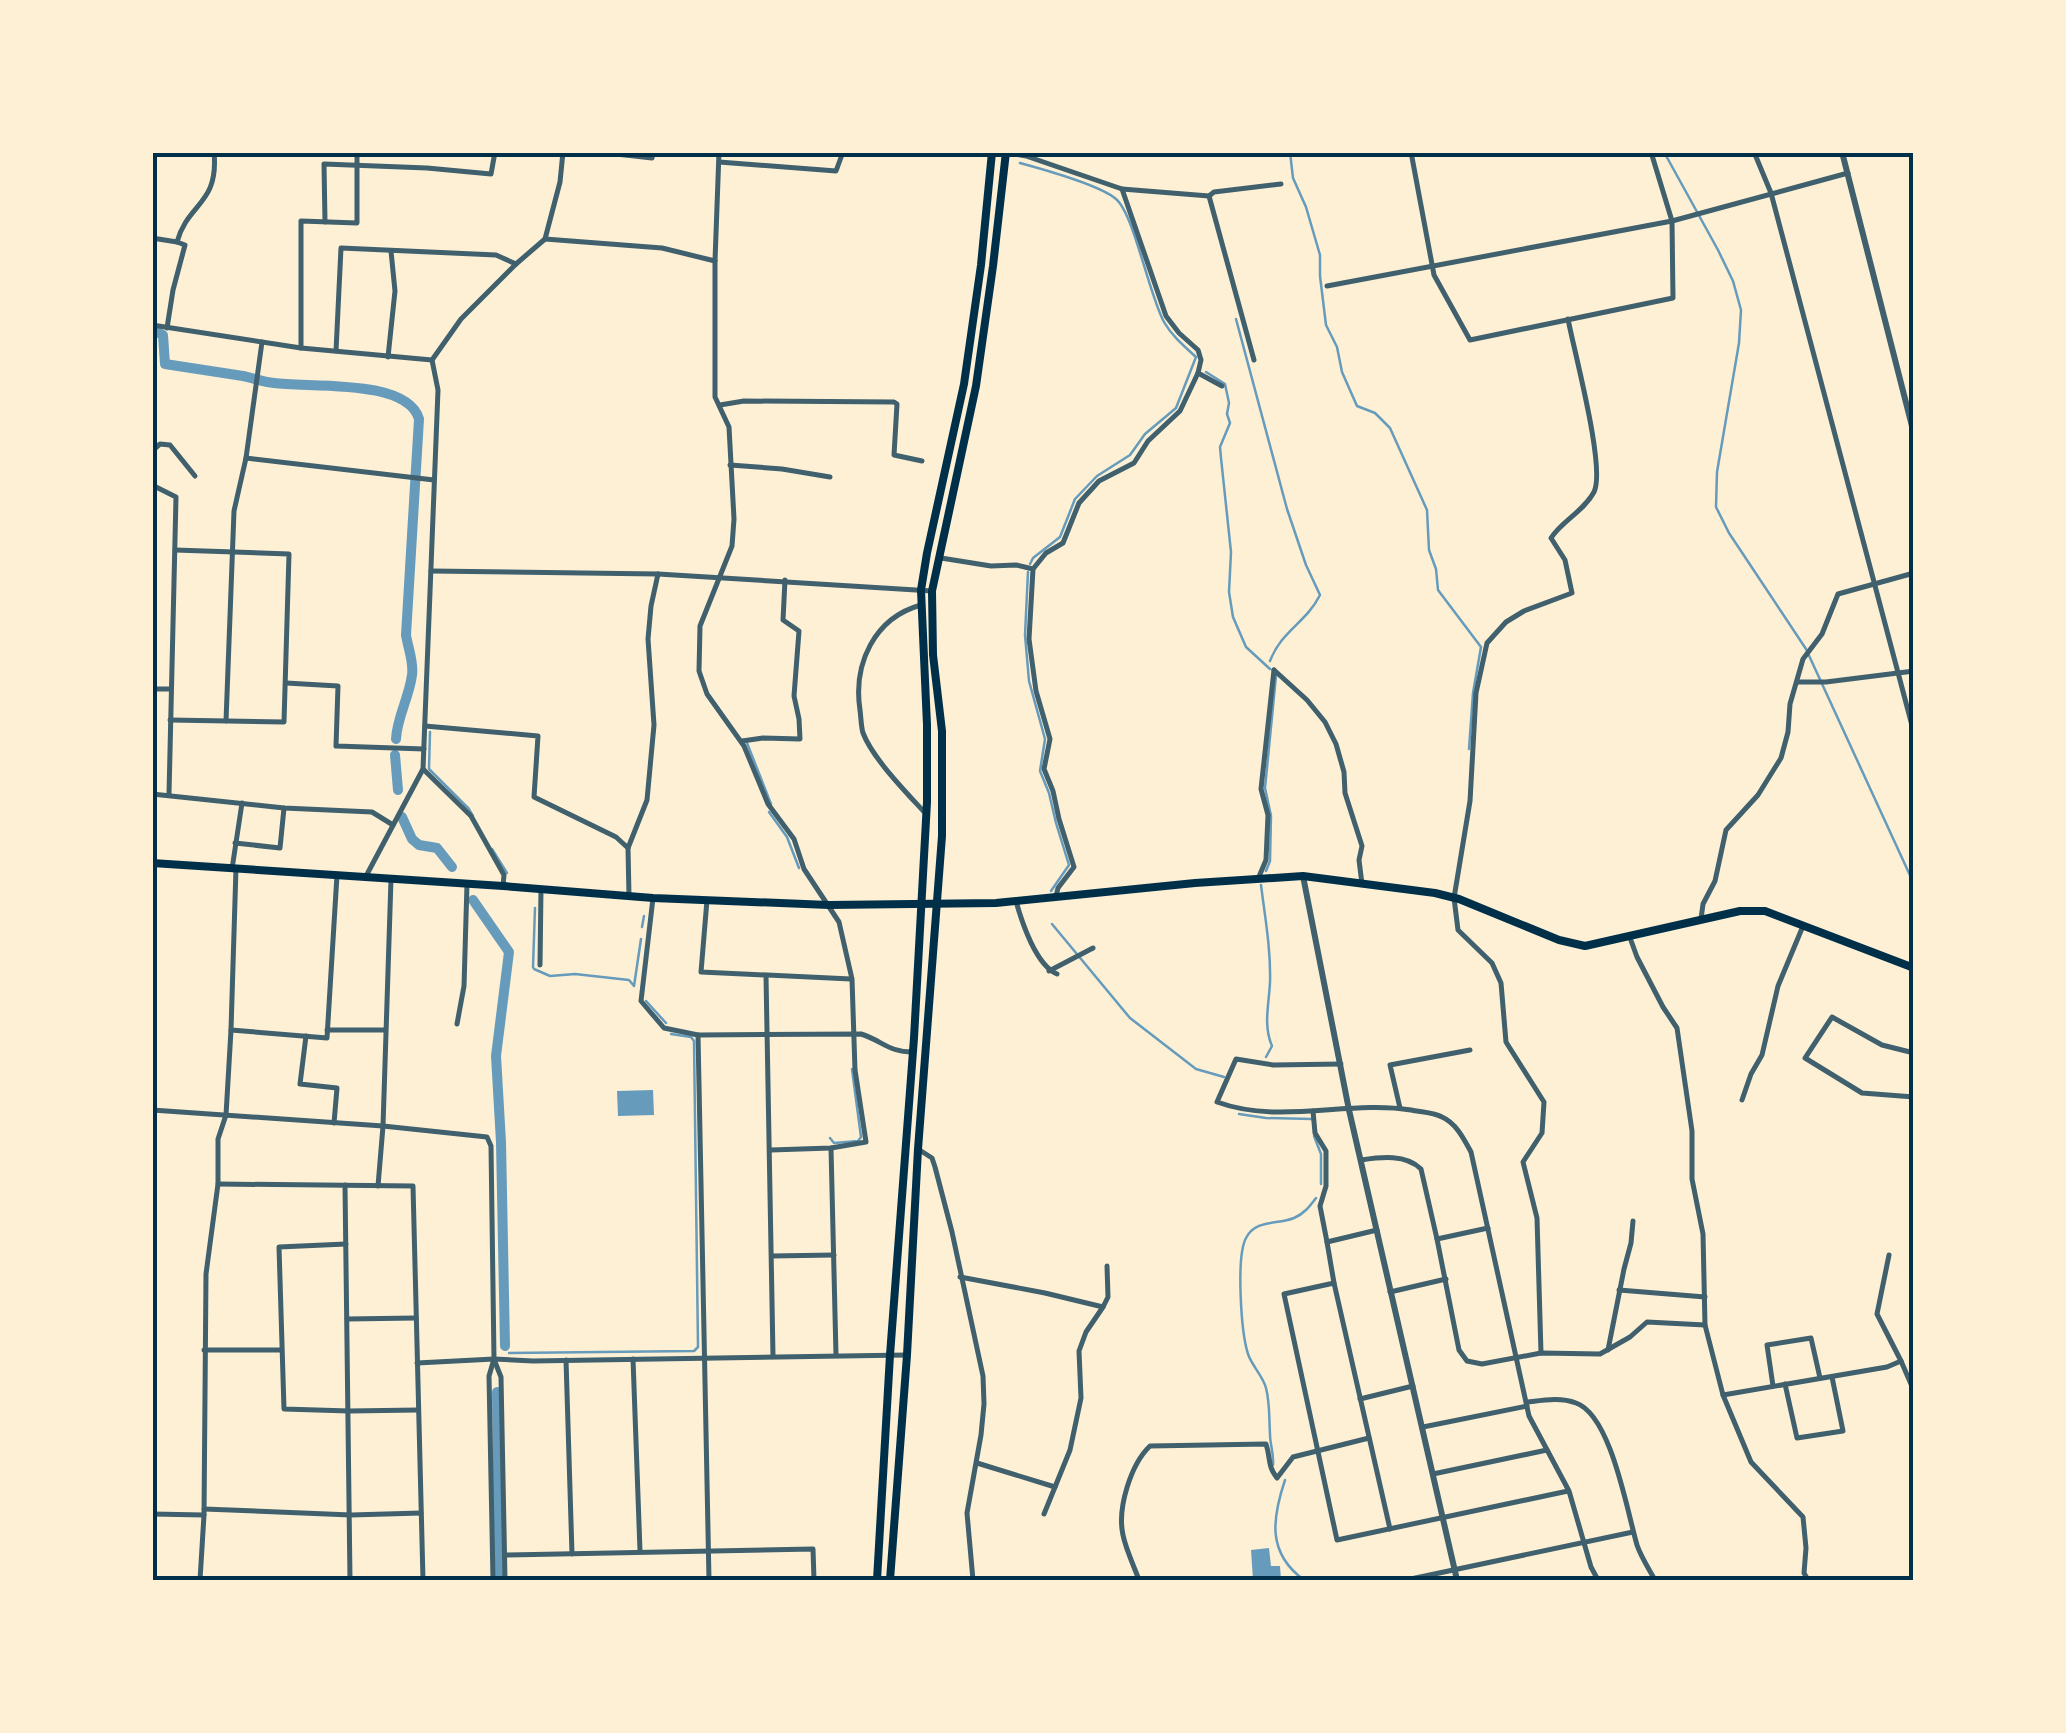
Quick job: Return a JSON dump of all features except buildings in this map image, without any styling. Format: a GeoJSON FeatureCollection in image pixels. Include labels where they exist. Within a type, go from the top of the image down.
{"type":"FeatureCollection","features":[{"type":"Feature","properties":{"kind":"main road"},"geometry":{"type":"LineString","coordinates":[[877,1580],[926,814],[921,590],[964,384],[992,152]]}},
{"type":"Feature","properties":{"kind":"main road"},"geometry":{"type":"LineString","coordinates":[[890,1580],[943,796],[932,591],[976,386],[1005,153]]}},
{"type":"Feature","properties":{"kind":"main road"},"geometry":{"type":"LineString","coordinates":[[152,863],[653,898],[828,905],[1016,901],[1302,876],[1454,898],[1559,940],[1585,946],[1740,910],[1765,911],[1914,968]]}},
{"type":"Feature","properties":{"kind":"street"},"geometry":{"type":"LineString","coordinates":[[178,242],[184,225],[210,193],[216,169],[214,152]]}},
{"type":"Feature","properties":{"kind":"street"},"geometry":{"type":"LineString","coordinates":[[302,348],[301,221],[357,223],[356,152]]}},
{"type":"Feature","properties":{"kind":"street"},"geometry":{"type":"LineString","coordinates":[[325,223],[324,164],[492,174],[495,152]]}},
{"type":"Feature","properties":{"kind":"street"},"geometry":{"type":"LineString","coordinates":[[365,878],[423,769],[438,390],[432,360],[462,319],[544,240],[560,182],[563,152]]}},
{"type":"Feature","properties":{"kind":"street"},"geometry":{"type":"LineString","coordinates":[[598,152],[652,158],[653,152]]}},
{"type":"Feature","properties":{"kind":"street"},"geometry":{"type":"LineString","coordinates":[[719,152],[715,397],[729,426],[733,534],[732,546],[700,626],[700,671],[707,694],[741,741],[768,804],[790,831],[804,870],[839,922],[852,979],[855,1070],[866,1142],[771,1150]]}},
{"type":"Feature","properties":{"kind":"street"},"geometry":{"type":"LineString","coordinates":[[719,162],[836,171],[844,152]]}},
{"type":"Feature","properties":{"kind":"street"},"geometry":{"type":"LineString","coordinates":[[1411,152],[1434,276],[1470,340],[1672,298],[1672,221],[1651,152]]}},
{"type":"Feature","properties":{"kind":"street"},"geometry":{"type":"LineString","coordinates":[[1754,152],[1772,193],[1914,733]]}},
{"type":"Feature","properties":{"kind":"street"},"geometry":{"type":"LineString","coordinates":[[1842,152],[1914,434]]}},
{"type":"Feature","properties":{"kind":"street"},"geometry":{"type":"LineString","coordinates":[[1005,153],[1026,156],[1122,189],[1210,196],[1214,192],[1281,184]]}},
{"type":"Feature","properties":{"kind":"street"},"geometry":{"type":"LineString","coordinates":[[1327,286],[1686,218],[1848,173]]}},
{"type":"Feature","properties":{"kind":"street"},"geometry":{"type":"LineString","coordinates":[[1055,898],[1074,867],[1044,769],[1050,739],[1036,691],[1029,638],[1033,569],[1046,553],[1063,542],[1079,504],[1099,481],[1134,463],[1148,441],[1180,411],[1201,360],[1198,350],[1166,316],[1122,189]]}},
{"type":"Feature","properties":{"kind":"street"},"geometry":{"type":"LineString","coordinates":[[1210,196],[1254,360]]}},
{"type":"Feature","properties":{"kind":"street"},"geometry":{"type":"LineString","coordinates":[[152,238],[185,245],[168,328]]}},
{"type":"Feature","properties":{"kind":"street"},"geometry":{"type":"LineString","coordinates":[[544,240],[662,248],[715,261]]}},
{"type":"Feature","properties":{"kind":"street"},"geometry":{"type":"LineString","coordinates":[[336,351],[341,248],[496,255],[516,264]]}},
{"type":"Feature","properties":{"kind":"street"},"geometry":{"type":"LineString","coordinates":[[388,357],[395,291],[392,250]]}},
{"type":"Feature","properties":{"kind":"street"},"geometry":{"type":"LineString","coordinates":[[1541,1353],[1537,1218],[1523,1162],[1542,1133],[1544,1102],[1506,1042],[1501,983],[1485,954],[1458,930],[1454,898],[1470,801],[1476,693],[1487,643],[1506,622],[1524,611],[1572,593],[1566,560],[1551,538],[1578,512],[1594,491],[1597,480],[1568,320]]}},
{"type":"Feature","properties":{"kind":"street"},"geometry":{"type":"LineString","coordinates":[[152,325],[302,348],[432,360]]}},
{"type":"Feature","properties":{"kind":"street"},"geometry":{"type":"LineString","coordinates":[[226,721],[234,511],[246,458],[262,342]]}},
{"type":"Feature","properties":{"kind":"street"},"geometry":{"type":"LineString","coordinates":[[1198,372],[1222,386]]}},
{"type":"Feature","properties":{"kind":"street"},"geometry":{"type":"LineString","coordinates":[[720,405],[894,402],[894,455],[922,461]]}},
{"type":"Feature","properties":{"kind":"street"},"geometry":{"type":"LineString","coordinates":[[152,451],[160,444],[170,445],[195,476]]}},
{"type":"Feature","properties":{"kind":"street"},"geometry":{"type":"LineString","coordinates":[[246,458],[434,480]]}},
{"type":"Feature","properties":{"kind":"street"},"geometry":{"type":"LineString","coordinates":[[730,465],[830,477]]}},
{"type":"Feature","properties":{"kind":"street"},"geometry":{"type":"LineString","coordinates":[[152,485],[176,497],[169,794]]}},
{"type":"Feature","properties":{"kind":"street"},"geometry":{"type":"LineString","coordinates":[[170,720],[284,722],[286,684],[288,554],[175,550]]}},
{"type":"Feature","properties":{"kind":"street"},"geometry":{"type":"LineString","coordinates":[[938,557],[1033,569]]}},
{"type":"Feature","properties":{"kind":"street"},"geometry":{"type":"LineString","coordinates":[[431,571],[718,576],[932,591]]}},
{"type":"Feature","properties":{"kind":"street"},"geometry":{"type":"LineString","coordinates":[[1700,919],[1726,830],[1758,794],[1781,758],[1790,704],[1805,656],[1822,634],[1838,594],[1914,573]]}},
{"type":"Feature","properties":{"kind":"street"},"geometry":{"type":"LineString","coordinates":[[629,896],[628,848],[647,800],[654,724],[648,639],[658,574]]}},
{"type":"Feature","properties":{"kind":"street"},"geometry":{"type":"LineString","coordinates":[[741,741],[800,739],[794,696],[799,631],[783,620],[786,580]]}},
{"type":"Feature","properties":{"kind":"street"},"geometry":{"type":"LineString","coordinates":[[921,604],[891,618],[866,650],[857,694],[862,732],[899,786],[926,814]]}},
{"type":"Feature","properties":{"kind":"street"},"geometry":{"type":"LineString","coordinates":[[1258,880],[1266,860],[1268,815],[1261,788],[1274,670],[1307,700],[1336,744],[1348,806],[1362,846],[1362,886]]}},
{"type":"Feature","properties":{"kind":"street"},"geometry":{"type":"LineString","coordinates":[[1797,682],[1914,671]]}},
{"type":"Feature","properties":{"kind":"street"},"geometry":{"type":"LineString","coordinates":[[286,684],[338,686],[336,746],[424,749]]}},
{"type":"Feature","properties":{"kind":"street"},"geometry":{"type":"LineString","coordinates":[[152,689],[171,690]]}},
{"type":"Feature","properties":{"kind":"street"},"geometry":{"type":"LineString","coordinates":[[425,726],[538,736],[534,797],[616,837],[628,848]]}},
{"type":"Feature","properties":{"kind":"street"},"geometry":{"type":"LineString","coordinates":[[423,769],[470,816],[504,875],[503,886]]}},
{"type":"Feature","properties":{"kind":"street"},"geometry":{"type":"LineString","coordinates":[[152,794],[284,808],[372,812],[393,825]]}},
{"type":"Feature","properties":{"kind":"street"},"geometry":{"type":"LineString","coordinates":[[200,1580],[206,1274],[218,1184],[218,1139],[226,1115],[235,843],[242,803]]}},
{"type":"Feature","properties":{"kind":"street"},"geometry":{"type":"LineString","coordinates":[[235,843],[280,848],[284,808]]}},
{"type":"Feature","properties":{"kind":"street"},"geometry":{"type":"LineString","coordinates":[[231,1030],[327,1038],[338,876]]}},
{"type":"Feature","properties":{"kind":"street"},"geometry":{"type":"LineString","coordinates":[[1302,876],[1349,1110],[1457,1580]]}},
{"type":"Feature","properties":{"kind":"street"},"geometry":{"type":"LineString","coordinates":[[378,1186],[391,879]]}},
{"type":"Feature","properties":{"kind":"street"},"geometry":{"type":"LineString","coordinates":[[457,1024],[464,986],[467,884]]}},
{"type":"Feature","properties":{"kind":"street"},"geometry":{"type":"LineString","coordinates":[[540,965],[541,889]]}},
{"type":"Feature","properties":{"kind":"street"},"geometry":{"type":"LineString","coordinates":[[653,898],[640,1002],[664,1028],[698,1035],[855,1034],[871,1038],[892,1051],[913,1052]]}},
{"type":"Feature","properties":{"kind":"street"},"geometry":{"type":"LineString","coordinates":[[707,900],[701,972],[852,979]]}},
{"type":"Feature","properties":{"kind":"street"},"geometry":{"type":"LineString","coordinates":[[1016,901],[1022,923],[1050,971],[1057,974]]}},
{"type":"Feature","properties":{"kind":"street"},"geometry":{"type":"LineString","coordinates":[[1742,1100],[1766,1043],[1778,986],[1803,926]]}},
{"type":"Feature","properties":{"kind":"street"},"geometry":{"type":"LineString","coordinates":[[1629,935],[1663,1007],[1678,1028],[1692,1131],[1692,1179],[1703,1234],[1705,1324],[1722,1395],[1750,1462],[1802,1517],[1804,1573],[1808,1580]]}},
{"type":"Feature","properties":{"kind":"street"},"geometry":{"type":"LineString","coordinates":[[1050,971],[1093,948]]}},
{"type":"Feature","properties":{"kind":"street"},"geometry":{"type":"LineString","coordinates":[[766,976],[774,1356]]}},
{"type":"Feature","properties":{"kind":"street"},"geometry":{"type":"LineString","coordinates":[[1914,1052],[1882,1045],[1832,1018],[1805,1058],[1862,1093],[1914,1098]]}},
{"type":"Feature","properties":{"kind":"street"},"geometry":{"type":"LineString","coordinates":[[327,1030],[385,1030]]}},
{"type":"Feature","properties":{"kind":"street"},"geometry":{"type":"LineString","coordinates":[[698,1035],[709,1580]]}},
{"type":"Feature","properties":{"kind":"street"},"geometry":{"type":"LineString","coordinates":[[306,1036],[300,1084],[337,1088],[334,1123]]}},
{"type":"Feature","properties":{"kind":"street"},"geometry":{"type":"LineString","coordinates":[[1400,1108],[1390,1065],[1470,1050]]}},
{"type":"Feature","properties":{"kind":"street"},"geometry":{"type":"LineString","coordinates":[[1341,1064],[1273,1065],[1236,1060],[1217,1102],[1262,1113],[1400,1108],[1445,1118],[1462,1134],[1471,1152],[1532,1424],[1569,1491],[1598,1580]]}},
{"type":"Feature","properties":{"kind":"street"},"geometry":{"type":"LineString","coordinates":[[152,1110],[487,1137],[491,1146],[494,1359],[489,1376],[492,1580]]}},
{"type":"Feature","properties":{"kind":"street"},"geometry":{"type":"LineString","coordinates":[[1313,1111],[1315,1133],[1326,1150],[1326,1186],[1320,1206],[1334,1283],[1390,1529]]}},
{"type":"Feature","properties":{"kind":"street"},"geometry":{"type":"LineString","coordinates":[[830,1148],[836,1355]]}},
{"type":"Feature","properties":{"kind":"street"},"geometry":{"type":"LineString","coordinates":[[918,1149],[932,1158],[935,1167],[982,1376],[984,1404],[967,1512],[973,1580]]}},
{"type":"Feature","properties":{"kind":"street"},"geometry":{"type":"LineString","coordinates":[[1361,1160],[1395,1158],[1416,1163],[1421,1169],[1463,1358],[1482,1364],[1541,1353],[1600,1354],[1647,1322],[1705,1324]]}},
{"type":"Feature","properties":{"kind":"street"},"geometry":{"type":"LineString","coordinates":[[218,1184],[413,1186],[422,1580]]}},
{"type":"Feature","properties":{"kind":"street"},"geometry":{"type":"LineString","coordinates":[[346,1185],[350,1580]]}},
{"type":"Feature","properties":{"kind":"street"},"geometry":{"type":"LineString","coordinates":[[1608,1350],[1632,1243],[1633,1221]]}},
{"type":"Feature","properties":{"kind":"street"},"geometry":{"type":"LineString","coordinates":[[1437,1239],[1488,1228]]}},
{"type":"Feature","properties":{"kind":"street"},"geometry":{"type":"LineString","coordinates":[[1327,1242],[1377,1230]]}},
{"type":"Feature","properties":{"kind":"street"},"geometry":{"type":"LineString","coordinates":[[346,1244],[279,1247],[284,1409],[418,1410]]}},
{"type":"Feature","properties":{"kind":"street"},"geometry":{"type":"LineString","coordinates":[[772,1256],[834,1255]]}},
{"type":"Feature","properties":{"kind":"street"},"geometry":{"type":"LineString","coordinates":[[1889,1256],[1877,1314],[1914,1391]]}},
{"type":"Feature","properties":{"kind":"street"},"geometry":{"type":"LineString","coordinates":[[1044,1514],[1070,1450],[1082,1398],[1079,1351],[1108,1298],[1106,1266]]}},
{"type":"Feature","properties":{"kind":"street"},"geometry":{"type":"LineString","coordinates":[[960,1277],[1103,1307]]}},
{"type":"Feature","properties":{"kind":"street"},"geometry":{"type":"LineString","coordinates":[[1390,1292],[1446,1279]]}},
{"type":"Feature","properties":{"kind":"street"},"geometry":{"type":"LineString","coordinates":[[1334,1283],[1284,1294],[1337,1540],[1569,1491]]}},
{"type":"Feature","properties":{"kind":"street"},"geometry":{"type":"LineString","coordinates":[[1620,1290],[1705,1297]]}},
{"type":"Feature","properties":{"kind":"street"},"geometry":{"type":"LineString","coordinates":[[348,1319],[416,1318]]}},
{"type":"Feature","properties":{"kind":"street"},"geometry":{"type":"LineString","coordinates":[[1773,1386],[1767,1346],[1811,1338],[1820,1378]]}},
{"type":"Feature","properties":{"kind":"street"},"geometry":{"type":"LineString","coordinates":[[204,1350],[282,1350]]}},
{"type":"Feature","properties":{"kind":"street"},"geometry":{"type":"LineString","coordinates":[[417,1363],[907,1355]]}},
{"type":"Feature","properties":{"kind":"street"},"geometry":{"type":"LineString","coordinates":[[494,1359],[501,1377],[505,1580]]}},
{"type":"Feature","properties":{"kind":"street"},"geometry":{"type":"LineString","coordinates":[[632,1359],[640,1552]]}},
{"type":"Feature","properties":{"kind":"street"},"geometry":{"type":"LineString","coordinates":[[566,1360],[572,1554]]}},
{"type":"Feature","properties":{"kind":"street"},"geometry":{"type":"LineString","coordinates":[[1722,1395],[1902,1362]]}},
{"type":"Feature","properties":{"kind":"street"},"geometry":{"type":"LineString","coordinates":[[1785,1384],[1797,1438],[1843,1432],[1832,1376]]}},
{"type":"Feature","properties":{"kind":"street"},"geometry":{"type":"LineString","coordinates":[[1360,1399],[1414,1386]]}},
{"type":"Feature","properties":{"kind":"street"},"geometry":{"type":"LineString","coordinates":[[1423,1428],[1552,1399],[1578,1403],[1601,1426],[1639,1551],[1655,1580]]}},
{"type":"Feature","properties":{"kind":"street"},"geometry":{"type":"LineString","coordinates":[[1139,1580],[1122,1534],[1122,1522],[1130,1476],[1140,1455],[1150,1446],[1266,1444],[1268,1467],[1277,1478],[1292,1457],[1369,1438]]}},
{"type":"Feature","properties":{"kind":"street"},"geometry":{"type":"LineString","coordinates":[[1433,1474],[1547,1450]]}},
{"type":"Feature","properties":{"kind":"street"},"geometry":{"type":"LineString","coordinates":[[977,1462],[1056,1487]]}},
{"type":"Feature","properties":{"kind":"street"},"geometry":{"type":"LineString","coordinates":[[152,1514],[421,1513]]}},
{"type":"Feature","properties":{"kind":"street"},"geometry":{"type":"LineString","coordinates":[[1406,1580],[1634,1531]]}},
{"type":"Feature","properties":{"kind":"street"},"geometry":{"type":"LineString","coordinates":[[505,1555],[813,1549],[814,1580]]}},
{"type":"Feature","properties":{"kind":"water"},"geometry":{"type":"Polygon","coordinates":[[[653,1090],[654,1115],[618,1116],[617,1091],[653,1090]]]}},
{"type":"Feature","properties":{"kind":"water"},"geometry":{"type":"Polygon","coordinates":[[[1269,1548],[1271,1566],[1280,1566],[1281,1580],[1253,1580],[1251,1550],[1269,1548]]]}},
{"type":"Feature","properties":{"kind":"waterway"},"geometry":{"type":"LineString","coordinates":[[1290,152],[1293,178],[1320,255],[1326,325],[1337,347],[1342,372],[1357,406],[1375,413],[1390,428],[1427,510],[1429,550],[1438,590],[1481,647],[1469,749]]}},
{"type":"Feature","properties":{"kind":"waterway"},"geometry":{"type":"LineString","coordinates":[[1664,152],[1718,250],[1741,310],[1717,472],[1716,507],[1806,649],[1914,884]]}},
{"type":"Feature","properties":{"kind":"waterway"},"geometry":{"type":"LineString","coordinates":[[1020,163],[1084,183],[1116,199],[1129,221],[1164,322],[1196,357],[1176,408],[1145,434],[1130,455],[1097,476],[1075,499],[1060,537],[1030,564]]}},
{"type":"Feature","properties":{"kind":"waterway"},"geometry":{"type":"LineString","coordinates":[[1236,319],[1287,509],[1320,595],[1270,661]]}},
{"type":"Feature","properties":{"kind":"waterway"},"geometry":{"type":"LineString","coordinates":[[152,330],[163,335],[165,364],[270,382],[377,391],[411,406],[419,419],[406,635],[412,670],[396,739]]}},
{"type":"Feature","properties":{"kind":"waterway"},"geometry":{"type":"LineString","coordinates":[[1206,372],[1225,384],[1229,403],[1230,423],[1220,447],[1233,617],[1246,647],[1270,669]]}},
{"type":"Feature","properties":{"kind":"waterway"},"geometry":{"type":"LineString","coordinates":[[1028,572],[1025,635],[1029,681],[1045,739],[1040,771],[1069,865],[1051,891]]}},
{"type":"Feature","properties":{"kind":"waterway"},"geometry":{"type":"LineString","coordinates":[[1266,871],[1270,861],[1271,816],[1265,788],[1276,676]]}},
{"type":"Feature","properties":{"kind":"waterway"},"geometry":{"type":"LineString","coordinates":[[430,732],[429,769],[473,816]]}},
{"type":"Feature","properties":{"kind":"waterway"},"geometry":{"type":"LineString","coordinates":[[747,743],[771,804]]}},
{"type":"Feature","properties":{"kind":"waterway"},"geometry":{"type":"LineString","coordinates":[[395,755],[398,790]]}},
{"type":"Feature","properties":{"kind":"waterway"},"geometry":{"type":"LineString","coordinates":[[769,812],[787,837],[799,868]]}},
{"type":"Feature","properties":{"kind":"waterway"},"geometry":{"type":"LineString","coordinates":[[402,817],[412,839],[419,845],[437,848],[452,867]]}},
{"type":"Feature","properties":{"kind":"waterway"},"geometry":{"type":"LineString","coordinates":[[492,849],[507,873]]}},
{"type":"Feature","properties":{"kind":"waterway"},"geometry":{"type":"LineString","coordinates":[[1261,885],[1270,970],[1267,1023],[1272,1046],[1266,1057]]}},
{"type":"Feature","properties":{"kind":"waterway"},"geometry":{"type":"LineString","coordinates":[[473,900],[509,952],[496,1056],[505,1346]]}},
{"type":"Feature","properties":{"kind":"waterway"},"geometry":{"type":"LineString","coordinates":[[535,908],[533,967],[550,976],[575,974],[629,980],[634,986],[641,939]]}},
{"type":"Feature","properties":{"kind":"waterway"},"geometry":{"type":"LineString","coordinates":[[642,927],[644,916]]}},
{"type":"Feature","properties":{"kind":"waterway"},"geometry":{"type":"LineString","coordinates":[[1052,924],[1130,1018],[1196,1069],[1224,1077]]}},
{"type":"Feature","properties":{"kind":"waterway"},"geometry":{"type":"LineString","coordinates":[[646,1001],[666,1023]]}},
{"type":"Feature","properties":{"kind":"waterway"},"geometry":{"type":"LineString","coordinates":[[509,1353],[694,1351],[698,1347],[694,1041],[671,1034]]}},
{"type":"Feature","properties":{"kind":"waterway"},"geometry":{"type":"LineString","coordinates":[[830,1138],[834,1143],[858,1141],[861,1137],[852,1069]]}},
{"type":"Feature","properties":{"kind":"waterway"},"geometry":{"type":"LineString","coordinates":[[1239,1114],[1312,1119]]}},
{"type":"Feature","properties":{"kind":"waterway"},"geometry":{"type":"LineString","coordinates":[[1314,1136],[1321,1154],[1321,1184]]}},
{"type":"Feature","properties":{"kind":"waterway"},"geometry":{"type":"LineString","coordinates":[[1273,1465],[1267,1394],[1248,1354],[1243,1329],[1243,1248],[1255,1228],[1298,1216],[1316,1198]]}},
{"type":"Feature","properties":{"kind":"waterway"},"geometry":{"type":"LineString","coordinates":[[497,1392],[499,1580]]}},
{"type":"Feature","properties":{"kind":"waterway"},"geometry":{"type":"LineString","coordinates":[[1285,1480],[1277,1508],[1278,1547],[1292,1570],[1304,1580]]}}]}
